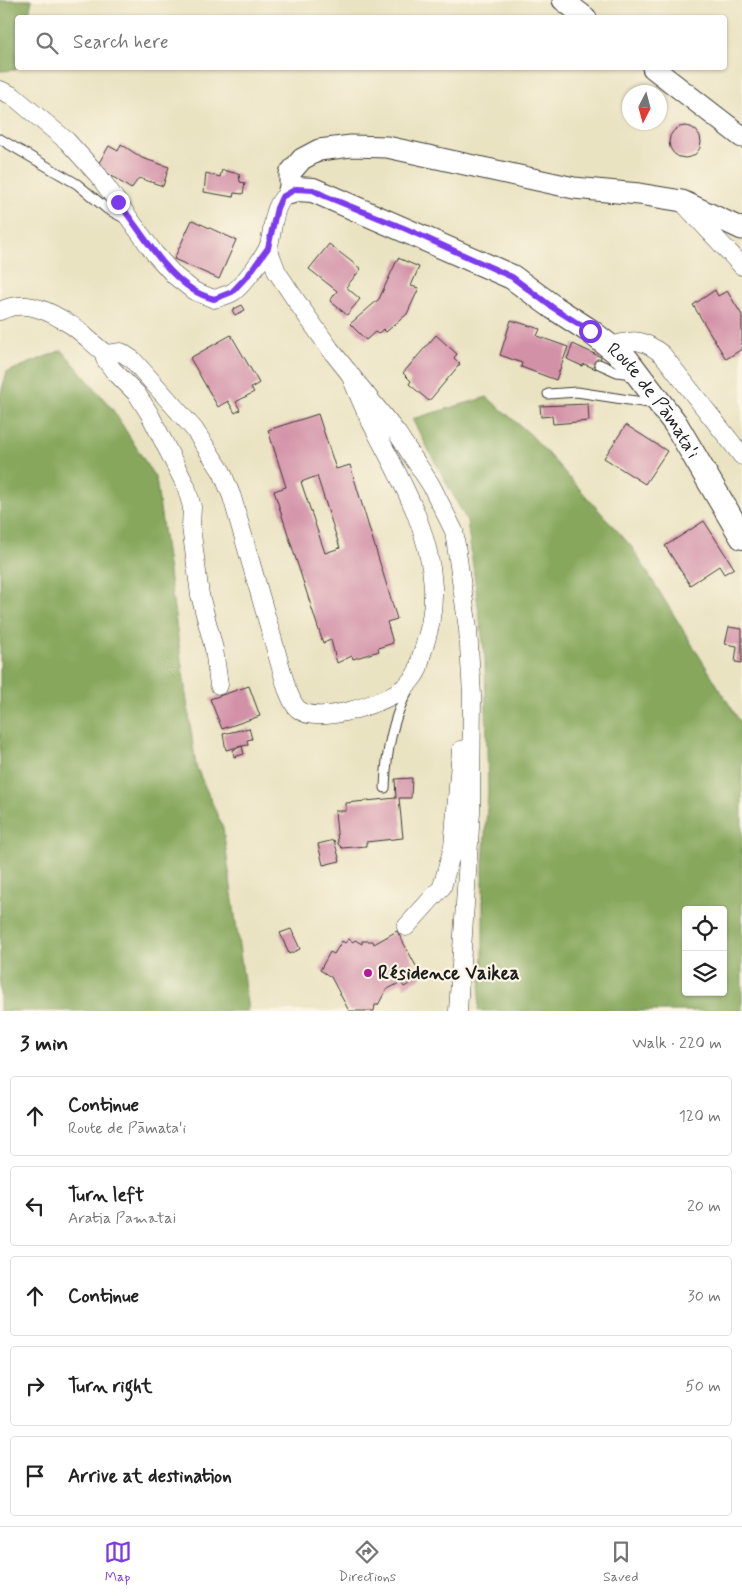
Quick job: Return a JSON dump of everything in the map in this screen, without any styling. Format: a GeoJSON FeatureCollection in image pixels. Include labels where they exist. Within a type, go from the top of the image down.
{"type":"FeatureCollection","features":[{"type":"Feature","properties":{"kind":"main road","name":"Route de Pāmata'i"},"geometry":{"type":"LineString","coordinates":[[290,192],[296,189],[313,190],[406,229],[512,277],[604,355],[627,360],[663,405],[742,537]]}},
{"type":"Feature","properties":{"kind":"street"},"geometry":{"type":"LineString","coordinates":[[563,0],[582,15]]}},
{"type":"Feature","properties":{"kind":"street"},"geometry":{"type":"LineString","coordinates":[[656,70],[742,137]]}},
{"type":"Feature","properties":{"kind":"street"},"geometry":{"type":"LineString","coordinates":[[0,90],[13,96],[67,141],[98,175],[156,254],[175,276],[194,291],[214,299],[232,292],[249,274],[268,248],[277,208],[282,197],[290,192],[290,173],[302,159],[320,150],[351,146],[387,147],[574,188],[638,194],[682,201],[742,229]]}},
{"type":"Feature","properties":{"kind":"street"},"geometry":{"type":"LineString","coordinates":[[682,201],[742,266]]}},
{"type":"Feature","properties":{"kind":"street"},"geometry":{"type":"LineString","coordinates":[[268,248],[277,272],[330,349],[397,433],[431,485],[454,530],[466,615],[472,695],[471,812],[458,1011]]}},
{"type":"Feature","properties":{"kind":"street"},"geometry":{"type":"LineString","coordinates":[[0,311],[9,306],[32,306],[51,313],[78,330],[106,354],[121,352],[133,360],[194,429],[222,472],[232,497],[287,689],[297,709],[304,713],[316,715],[358,708],[382,700],[400,691],[416,674],[432,621],[433,588],[430,559],[422,529],[406,489],[373,426],[349,372]]}},
{"type":"Feature","properties":{"kind":"street"},"geometry":{"type":"LineString","coordinates":[[604,355],[632,340],[647,343],[662,354],[742,456]]}},
{"type":"Feature","properties":{"kind":"street"},"geometry":{"type":"LineString","coordinates":[[106,354],[105,359],[113,370],[137,394],[149,413],[186,486],[192,507],[191,527],[200,595],[214,649],[219,685]]}},
{"type":"Feature","properties":{"kind":"street"},"geometry":{"type":"LineString","coordinates":[[406,927],[442,887],[453,847],[461,746],[459,627],[466,615]]}},
{"type":"Feature","properties":{"kind":"lane"},"geometry":{"type":"LineString","coordinates":[[0,139],[77,184],[107,209],[135,224]]}},
{"type":"Feature","properties":{"kind":"lane"},"geometry":{"type":"LineString","coordinates":[[548,394],[577,392],[663,405]]}},
{"type":"Feature","properties":{"kind":"lane"},"geometry":{"type":"LineString","coordinates":[[385,788],[386,765],[394,720],[416,674]]}},
{"type":"Feature","properties":{"kind":"green space"},"geometry":{"type":"Polygon","coordinates":[[[0,0],[32,0],[28,15],[15,15],[16,70],[0,71],[0,0]]]}},
{"type":"Feature","properties":{"kind":"green space"},"geometry":{"type":"Polygon","coordinates":[[[62,350],[113,410],[156,479],[196,766],[223,828],[248,1011],[0,1011],[0,396],[7,372],[62,350]]]}},
{"type":"Feature","properties":{"kind":"green space"},"geometry":{"type":"Polygon","coordinates":[[[487,397],[531,435],[631,546],[742,725],[742,1011],[478,1011],[483,956],[483,865],[488,794],[485,659],[467,521],[412,419],[487,397]]]}},
{"type":"Feature","properties":{"kind":"building"},"geometry":{"type":"Polygon","coordinates":[[[685,126],[697,130],[701,142],[697,154],[685,158],[673,154],[669,142],[673,130],[685,126]]]}},
{"type":"Feature","properties":{"kind":"building"},"geometry":{"type":"Polygon","coordinates":[[[121,144],[142,158],[169,167],[163,186],[139,178],[131,189],[97,166],[109,146],[118,151],[121,144]]]}},
{"type":"Feature","properties":{"kind":"building"},"geometry":{"type":"Polygon","coordinates":[[[222,170],[239,174],[240,182],[245,183],[243,194],[234,193],[233,197],[204,192],[206,173],[220,177],[222,170]]]}},
{"type":"Feature","properties":{"kind":"building"},"geometry":{"type":"Polygon","coordinates":[[[192,220],[236,240],[219,279],[174,259],[192,220]]]}},
{"type":"Feature","properties":{"kind":"building"},"geometry":{"type":"Polygon","coordinates":[[[329,244],[361,269],[346,287],[360,299],[347,315],[330,301],[337,291],[309,269],[329,244]]]}},
{"type":"Feature","properties":{"kind":"building"},"geometry":{"type":"Polygon","coordinates":[[[398,258],[419,267],[411,286],[419,288],[407,314],[386,332],[383,329],[378,334],[375,332],[366,340],[350,324],[379,299],[398,258]]]}},
{"type":"Feature","properties":{"kind":"building"},"geometry":{"type":"Polygon","coordinates":[[[715,290],[718,296],[727,291],[742,315],[742,349],[726,359],[693,305],[715,290]]]}},
{"type":"Feature","properties":{"kind":"building"},"geometry":{"type":"Polygon","coordinates":[[[242,305],[245,310],[235,315],[232,310],[242,305]]]}},
{"type":"Feature","properties":{"kind":"building"},"geometry":{"type":"Polygon","coordinates":[[[511,320],[540,329],[537,336],[568,347],[556,380],[521,367],[522,363],[500,355],[511,320]]]}},
{"type":"Feature","properties":{"kind":"building"},"geometry":{"type":"Polygon","coordinates":[[[231,335],[259,383],[251,388],[254,392],[236,402],[240,410],[235,413],[228,401],[218,407],[190,358],[231,335]]]}},
{"type":"Feature","properties":{"kind":"building"},"geometry":{"type":"Polygon","coordinates":[[[436,335],[457,354],[454,358],[460,364],[429,401],[409,384],[411,381],[403,373],[436,335]]]}},
{"type":"Feature","properties":{"kind":"building"},"geometry":{"type":"Polygon","coordinates":[[[573,344],[601,357],[596,369],[584,364],[582,366],[567,359],[573,344]]]}},
{"type":"Feature","properties":{"kind":"building"},"geometry":{"type":"Polygon","coordinates":[[[588,404],[589,421],[553,424],[552,416],[541,417],[540,406],[588,404]]]}},
{"type":"Feature","properties":{"kind":"building"},"geometry":{"type":"Polygon","coordinates":[[[318,414],[336,469],[350,465],[397,619],[387,622],[393,643],[378,648],[379,651],[353,659],[352,656],[337,663],[331,640],[323,643],[274,491],[286,487],[268,430],[318,414]],[[317,476],[301,482],[325,553],[340,548],[317,476]]]}},
{"type":"Feature","properties":{"kind":"building"},"geometry":{"type":"Polygon","coordinates":[[[626,425],[667,451],[645,484],[604,458],[626,425]]]}},
{"type":"Feature","properties":{"kind":"building"},"geometry":{"type":"Polygon","coordinates":[[[704,521],[734,568],[724,574],[719,566],[690,585],[665,546],[704,521]]]}},
{"type":"Feature","properties":{"kind":"building"},"geometry":{"type":"Polygon","coordinates":[[[729,627],[742,629],[742,663],[735,662],[737,646],[725,644],[729,627]]]}},
{"type":"Feature","properties":{"kind":"building"},"geometry":{"type":"Polygon","coordinates":[[[249,686],[260,716],[222,729],[210,699],[249,686]]]}},
{"type":"Feature","properties":{"kind":"building"},"geometry":{"type":"Polygon","coordinates":[[[249,728],[252,739],[247,740],[248,745],[226,750],[223,734],[249,728]]]}},
{"type":"Feature","properties":{"kind":"building"},"geometry":{"type":"Polygon","coordinates":[[[242,746],[244,754],[234,757],[233,750],[242,746]]]}},
{"type":"Feature","properties":{"kind":"building"},"geometry":{"type":"Polygon","coordinates":[[[412,778],[411,798],[399,798],[403,838],[366,842],[366,846],[342,848],[338,844],[335,811],[346,811],[346,803],[396,798],[395,779],[412,778]]]}},
{"type":"Feature","properties":{"kind":"building"},"geometry":{"type":"Polygon","coordinates":[[[334,840],[340,861],[323,865],[318,844],[334,840]]]}},
{"type":"Feature","properties":{"kind":"building"},"geometry":{"type":"Polygon","coordinates":[[[291,929],[300,949],[289,954],[280,933],[291,929]]]}},
{"type":"Feature","properties":{"kind":"building"},"geometry":{"type":"Polygon","coordinates":[[[397,931],[422,977],[404,987],[401,982],[386,990],[378,1005],[375,1005],[374,1011],[349,1011],[331,977],[320,970],[330,952],[334,954],[342,941],[345,943],[349,939],[362,944],[362,941],[373,941],[374,944],[397,931]]]}},
{"type":"Feature","properties":{"kind":"place","name":"Résidence Vaikea"},"geometry":{"type":"Point","coordinates":[368,973]}},
{"type":"Feature","properties":{"kind":"route"},"geometry":{"type":"LineString","coordinates":[[118,202],[156,254],[175,276],[194,291],[214,299],[232,292],[249,274],[268,248],[277,208],[282,197],[296,189],[313,190],[406,229],[512,277],[552,307],[590,331]]}}]}
